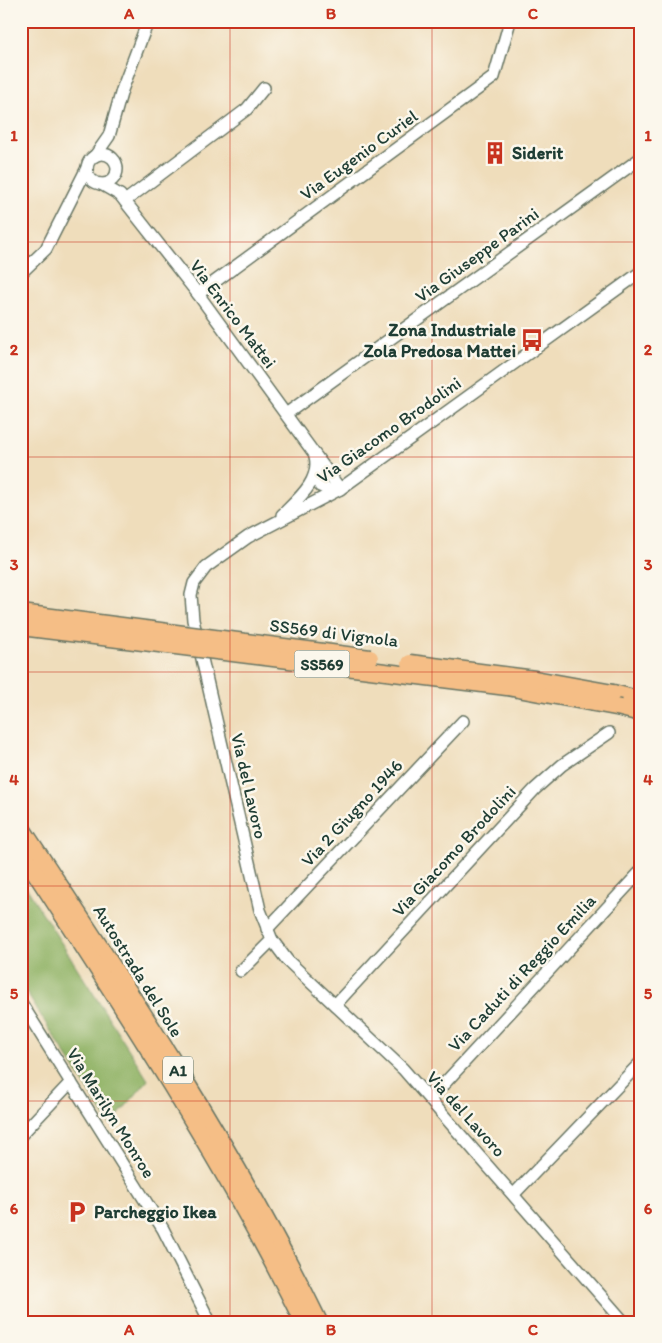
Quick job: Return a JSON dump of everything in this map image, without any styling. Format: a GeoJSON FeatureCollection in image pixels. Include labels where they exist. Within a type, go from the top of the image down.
{"type":"FeatureCollection","features":[{"type":"Feature","properties":{"kind":"highway","name":"SS569 di Vignola"},"geometry":{"type":"LineString","coordinates":[[21,613],[535,679],[641,700]]}},
{"type":"Feature","properties":{"kind":"highway","name":"SS569 di Vignola"},"geometry":{"type":"LineString","coordinates":[[21,627],[507,687],[641,713]]}},
{"type":"Feature","properties":{"kind":"highway","name":"Autostrada del Sole"},"geometry":{"type":"LineString","coordinates":[[21,827],[100,947],[202,1110],[300,1282],[319,1322]]}},
{"type":"Feature","properties":{"kind":"highway","name":"Autostrada del Sole"},"geometry":{"type":"LineString","coordinates":[[21,851],[182,1104],[228,1183],[303,1322]]}},
{"type":"Feature","properties":{"kind":"street"},"geometry":{"type":"LineString","coordinates":[[21,273],[46,249],[68,203],[80,183],[89,160],[109,136],[122,90],[148,21]]}},
{"type":"Feature","properties":{"kind":"street","name":"Via Eugenio Curiel"},"geometry":{"type":"LineString","coordinates":[[198,294],[494,77],[510,21]]}},
{"type":"Feature","properties":{"kind":"street"},"geometry":{"type":"LineString","coordinates":[[122,198],[246,109],[264,88]]}},
{"type":"Feature","properties":{"kind":"street"},"geometry":{"type":"LineString","coordinates":[[68,203],[82,189],[109,182],[116,174],[117,168],[109,136]]}},
{"type":"Feature","properties":{"kind":"street"},"geometry":{"type":"LineString","coordinates":[[94,156],[102,154],[114,159]]}},
{"type":"Feature","properties":{"kind":"street","name":"Via Giuseppe Parini"},"geometry":{"type":"LineString","coordinates":[[286,414],[641,158]]}},
{"type":"Feature","properties":{"kind":"street"},"geometry":{"type":"LineString","coordinates":[[87,168],[88,176],[100,184]]}},
{"type":"Feature","properties":{"kind":"street","name":"Via Enrico Mattei"},"geometry":{"type":"LineString","coordinates":[[116,174],[122,198]]}},
{"type":"Feature","properties":{"kind":"street","name":"Via Enrico Mattei"},"geometry":{"type":"LineString","coordinates":[[100,184],[122,198],[198,294],[340,489]]}},
{"type":"Feature","properties":{"kind":"street","name":"Via Giacomo Brodolini"},"geometry":{"type":"LineString","coordinates":[[203,667],[191,608],[194,583],[206,567],[248,537],[340,489],[641,272]]}},
{"type":"Feature","properties":{"kind":"street"},"geometry":{"type":"LineString","coordinates":[[315,455],[317,478],[320,486],[329,490],[340,489]]}},
{"type":"Feature","properties":{"kind":"street"},"geometry":{"type":"LineString","coordinates":[[275,522],[305,490],[316,468]]}},
{"type":"Feature","properties":{"kind":"street","name":"Via del Lavoro"},"geometry":{"type":"LineString","coordinates":[[203,667],[260,910],[270,935],[287,960],[403,1069],[624,1322]]}},
{"type":"Feature","properties":{"kind":"street","name":"Via 2 Giugno 1946"},"geometry":{"type":"LineString","coordinates":[[270,935],[463,722]]}},
{"type":"Feature","properties":{"kind":"street","name":"Via Giacomo Brodolini"},"geometry":{"type":"LineString","coordinates":[[335,1005],[535,789],[562,765],[609,733]]}},
{"type":"Feature","properties":{"kind":"street","name":"Via Caduti di Reggio Emilia"},"geometry":{"type":"LineString","coordinates":[[430,1099],[641,870]]}},
{"type":"Feature","properties":{"kind":"street"},"geometry":{"type":"LineString","coordinates":[[241,971],[270,935]]}},
{"type":"Feature","properties":{"kind":"street","name":"Via Marilyn Monroe"},"geometry":{"type":"LineString","coordinates":[[21,1003],[163,1229],[210,1322]]}},
{"type":"Feature","properties":{"kind":"street"},"geometry":{"type":"LineString","coordinates":[[514,1194],[641,1062]]}},
{"type":"Feature","properties":{"kind":"street"},"geometry":{"type":"LineString","coordinates":[[21,1135],[71,1082]]}},
{"type":"Feature","properties":{"kind":"street"},"geometry":{"type":"LineString","coordinates":[[637,1322],[641,1319]]}},
{"type":"Feature","properties":{"kind":"green space"},"geometry":{"type":"Polygon","coordinates":[[[21,879],[148,1080],[110,1125],[21,984],[21,879]]]}},
{"type":"Feature","properties":{"kind":"place","name":"Siderit"},"geometry":{"type":"Point","coordinates":[495,153]}},
{"type":"Feature","properties":{"kind":"place","name":"Zona Industriale Zola Predosa Mattei"},"geometry":{"type":"Point","coordinates":[532,340]}},
{"type":"Feature","properties":{"kind":"place","name":"Parcheggio Ikea"},"geometry":{"type":"Point","coordinates":[77,1212]}}]}
